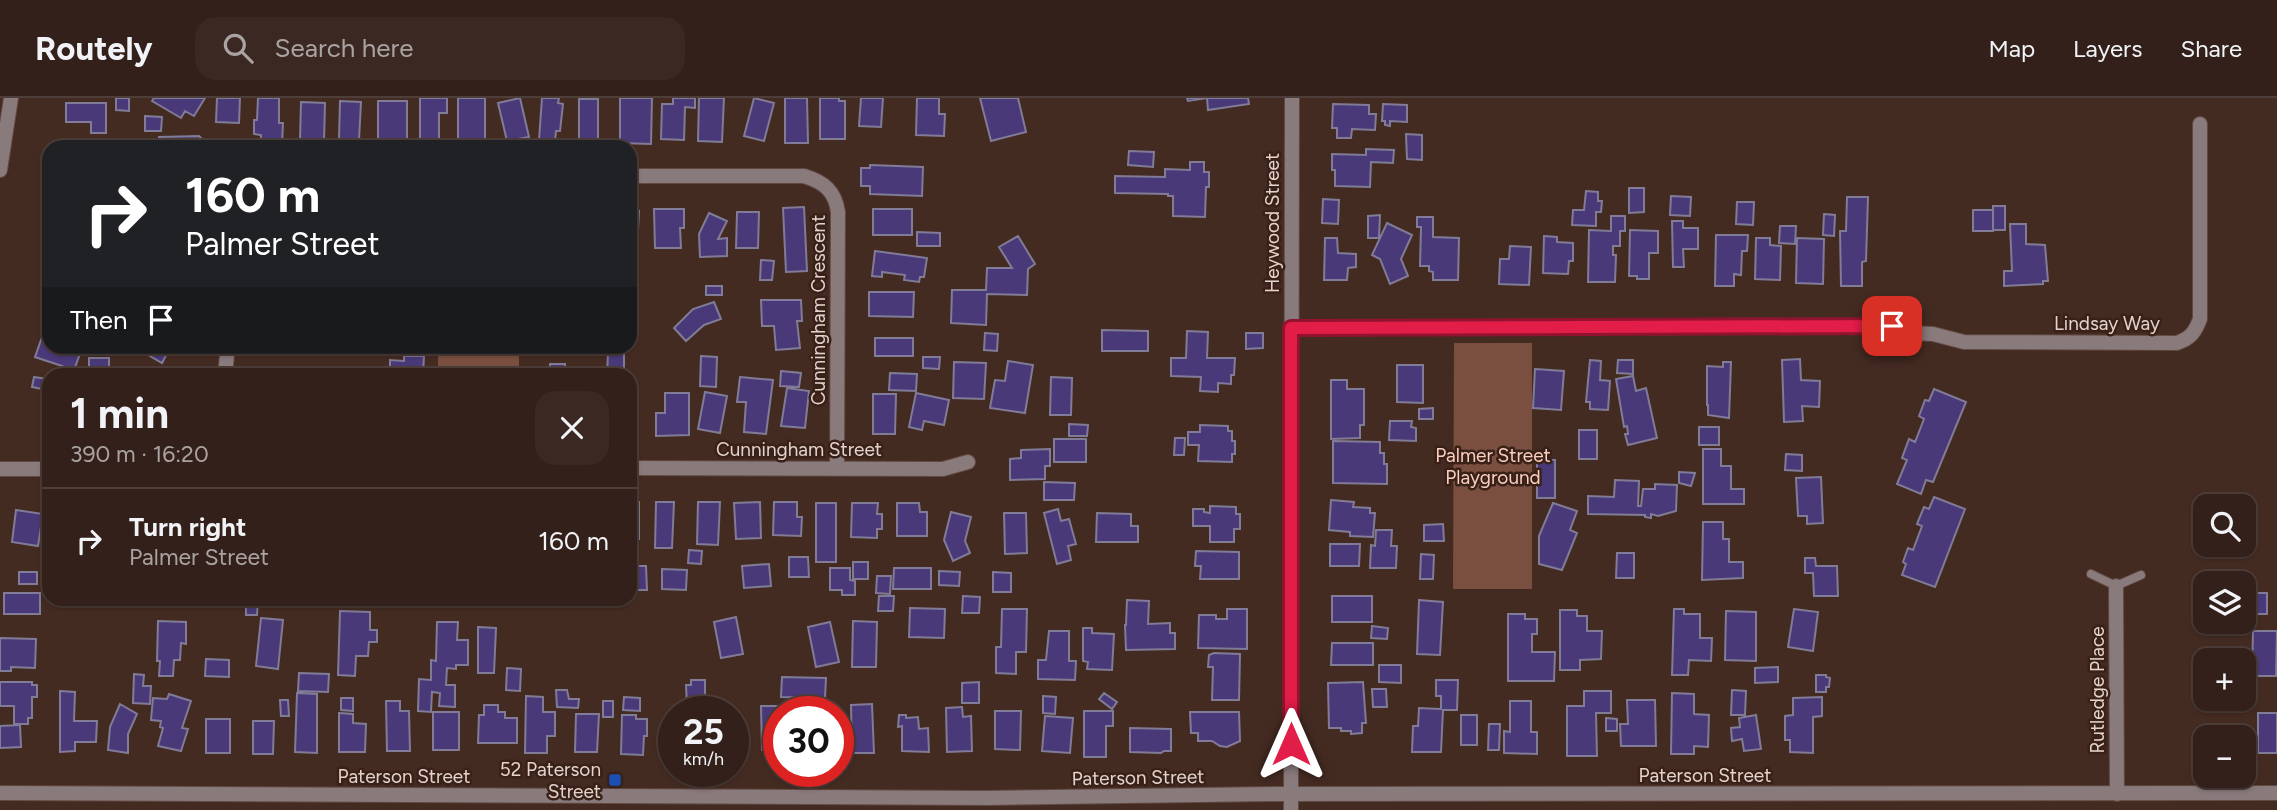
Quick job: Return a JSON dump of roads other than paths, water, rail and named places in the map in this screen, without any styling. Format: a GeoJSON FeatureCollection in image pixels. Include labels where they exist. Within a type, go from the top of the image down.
{"type":"FeatureCollection","features":[{"type":"Feature","properties":{"kind":"street"},"geometry":{"type":"LineString","coordinates":[[0,170],[11,98]]}},
{"type":"Feature","properties":{"kind":"street","name":"Heywood Street"},"geometry":{"type":"LineString","coordinates":[[1291,810],[1292,98]]}},
{"type":"Feature","properties":{"kind":"street","name":"Lindsay Way"},"geometry":{"type":"LineString","coordinates":[[1291,328],[1892,326],[1909,333],[1933,334],[1964,342],[2177,343],[2188,339],[2196,331],[2200,319],[2200,124]]}},
{"type":"Feature","properties":{"kind":"street","name":"Cunningham Crescent"},"geometry":{"type":"LineString","coordinates":[[637,176],[804,176],[818,180],[829,189],[836,200],[838,212],[837,468]]}},
{"type":"Feature","properties":{"kind":"street","name":"Cunningham Street"},"geometry":{"type":"LineString","coordinates":[[637,468],[943,469],[968,462]]}},
{"type":"Feature","properties":{"kind":"street"},"geometry":{"type":"LineString","coordinates":[[0,469],[42,469]]}},
{"type":"Feature","properties":{"kind":"street","name":"Rutledge Place"},"geometry":{"type":"LineString","coordinates":[[2116,586],[2117,794]]}},
{"type":"Feature","properties":{"kind":"street","name":"Paterson Street"},"geometry":{"type":"LineString","coordinates":[[0,793],[973,798],[1291,794],[2277,793]]}},
{"type":"Feature","properties":{"kind":"lane"},"geometry":{"type":"LineString","coordinates":[[2091,574],[2116,586],[2141,575]]}},
{"type":"Feature","properties":{"kind":"place","name":"52 Paterson Street"},"geometry":{"type":"Point","coordinates":[615,780]}},
{"type":"Feature","properties":{"kind":"park label","name":"Palmer Street Playground"},"geometry":{"type":"Point","coordinates":[1493,466]}}]}
